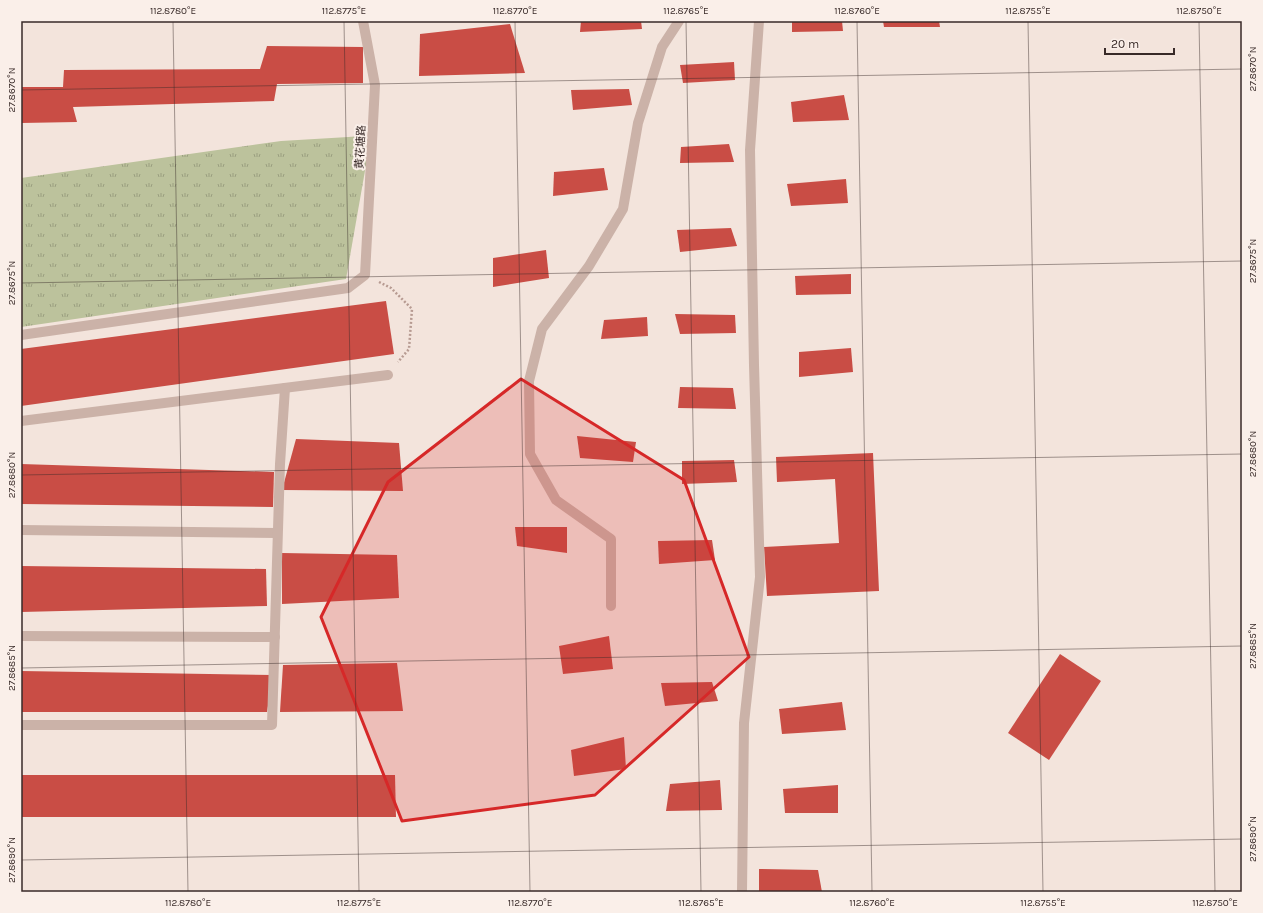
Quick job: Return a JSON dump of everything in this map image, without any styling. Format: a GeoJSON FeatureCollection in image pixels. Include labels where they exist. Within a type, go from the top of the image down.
{"type":"FeatureCollection","features":[{"type":"Feature","properties":{"kind":"street","name":"黄花塘路"},"geometry":{"type":"LineString","coordinates":[[363,21],[375,85],[365,275]]}},
{"type":"Feature","properties":{"kind":"street"},"geometry":{"type":"LineString","coordinates":[[611,606],[611,539],[556,500],[530,454],[529,381],[542,329],[589,266],[623,209],[638,123],[662,47],[679,21]]}},
{"type":"Feature","properties":{"kind":"street"},"geometry":{"type":"LineString","coordinates":[[742,892],[744,723],[760,578],[750,150],[759,21]]}},
{"type":"Feature","properties":{"kind":"street"},"geometry":{"type":"LineString","coordinates":[[21,335],[348,288],[365,275]]}},
{"type":"Feature","properties":{"kind":"street"},"geometry":{"type":"LineString","coordinates":[[21,421],[388,375]]}},
{"type":"Feature","properties":{"kind":"street"},"geometry":{"type":"LineString","coordinates":[[21,725],[272,725],[277,533],[285,388]]}},
{"type":"Feature","properties":{"kind":"street"},"geometry":{"type":"LineString","coordinates":[[21,530],[277,533]]}},
{"type":"Feature","properties":{"kind":"street"},"geometry":{"type":"LineString","coordinates":[[21,636],[275,637]]}},
{"type":"Feature","properties":{"kind":"path"},"geometry":{"type":"LineString","coordinates":[[365,275],[391,288],[412,309],[409,349],[388,375]]}},
{"type":"Feature","properties":{"kind":"highlighted area"},"geometry":{"type":"Polygon","coordinates":[[[521,379],[684,480],[749,657],[595,795],[402,821],[321,617],[388,482],[521,379]]]}},
{"type":"Feature","properties":{"kind":"green space"},"geometry":{"type":"Polygon","coordinates":[[[365,136],[366,165],[346,279],[21,327],[21,178],[281,141],[365,136]]]}},
{"type":"Feature","properties":{"kind":"building"},"geometry":{"type":"Polygon","coordinates":[[[581,21],[641,21],[642,29],[580,32],[581,21]]]}},
{"type":"Feature","properties":{"kind":"building"},"geometry":{"type":"Polygon","coordinates":[[[792,21],[842,21],[843,31],[792,32],[792,21]]]}},
{"type":"Feature","properties":{"kind":"building"},"geometry":{"type":"Polygon","coordinates":[[[883,21],[939,21],[940,27],[884,27],[883,21]]]}},
{"type":"Feature","properties":{"kind":"building"},"geometry":{"type":"Polygon","coordinates":[[[510,24],[525,73],[419,76],[420,34],[510,24]]]}},
{"type":"Feature","properties":{"kind":"building"},"geometry":{"type":"Polygon","coordinates":[[[267,46],[363,47],[363,83],[277,84],[274,101],[73,107],[77,122],[21,123],[21,87],[63,87],[64,70],[260,69],[267,46]]]}},
{"type":"Feature","properties":{"kind":"building"},"geometry":{"type":"Polygon","coordinates":[[[734,62],[735,80],[683,83],[680,65],[734,62]]]}},
{"type":"Feature","properties":{"kind":"building"},"geometry":{"type":"Polygon","coordinates":[[[629,89],[632,105],[573,110],[571,90],[629,89]]]}},
{"type":"Feature","properties":{"kind":"building"},"geometry":{"type":"Polygon","coordinates":[[[844,95],[849,120],[793,122],[791,102],[844,95]]]}},
{"type":"Feature","properties":{"kind":"building"},"geometry":{"type":"Polygon","coordinates":[[[729,144],[734,162],[680,163],[681,147],[729,144]]]}},
{"type":"Feature","properties":{"kind":"building"},"geometry":{"type":"Polygon","coordinates":[[[604,168],[608,190],[553,196],[554,172],[604,168]]]}},
{"type":"Feature","properties":{"kind":"building"},"geometry":{"type":"Polygon","coordinates":[[[846,179],[848,203],[791,206],[787,184],[846,179]]]}},
{"type":"Feature","properties":{"kind":"building"},"geometry":{"type":"Polygon","coordinates":[[[731,228],[737,246],[680,252],[677,230],[731,228]]]}},
{"type":"Feature","properties":{"kind":"building"},"geometry":{"type":"Polygon","coordinates":[[[546,250],[549,278],[493,287],[493,258],[546,250]]]}},
{"type":"Feature","properties":{"kind":"building"},"geometry":{"type":"Polygon","coordinates":[[[851,274],[851,294],[796,295],[795,276],[851,274]]]}},
{"type":"Feature","properties":{"kind":"building"},"geometry":{"type":"Polygon","coordinates":[[[386,301],[394,354],[21,406],[21,349],[386,301]]]}},
{"type":"Feature","properties":{"kind":"building"},"geometry":{"type":"Polygon","coordinates":[[[675,314],[735,315],[736,333],[680,334],[675,314]]]}},
{"type":"Feature","properties":{"kind":"building"},"geometry":{"type":"Polygon","coordinates":[[[647,317],[648,336],[601,339],[604,320],[647,317]]]}},
{"type":"Feature","properties":{"kind":"building"},"geometry":{"type":"Polygon","coordinates":[[[851,348],[853,372],[799,377],[799,352],[851,348]]]}},
{"type":"Feature","properties":{"kind":"building"},"geometry":{"type":"Polygon","coordinates":[[[680,387],[733,388],[736,409],[678,408],[680,387]]]}},
{"type":"Feature","properties":{"kind":"building"},"geometry":{"type":"Polygon","coordinates":[[[577,436],[636,442],[633,462],[580,458],[577,436]]]}},
{"type":"Feature","properties":{"kind":"building"},"geometry":{"type":"Polygon","coordinates":[[[296,439],[399,443],[403,491],[282,490],[296,439]]]}},
{"type":"Feature","properties":{"kind":"building"},"geometry":{"type":"Polygon","coordinates":[[[873,453],[879,591],[767,596],[764,547],[839,543],[835,479],[777,482],[776,457],[873,453]]]}},
{"type":"Feature","properties":{"kind":"building"},"geometry":{"type":"Polygon","coordinates":[[[734,460],[737,482],[682,484],[682,461],[734,460]]]}},
{"type":"Feature","properties":{"kind":"building"},"geometry":{"type":"Polygon","coordinates":[[[21,464],[274,472],[273,507],[21,504],[21,464]]]}},
{"type":"Feature","properties":{"kind":"building"},"geometry":{"type":"Polygon","coordinates":[[[515,527],[567,527],[567,553],[517,546],[515,527]]]}},
{"type":"Feature","properties":{"kind":"building"},"geometry":{"type":"Polygon","coordinates":[[[712,540],[715,560],[659,564],[658,541],[712,540]]]}},
{"type":"Feature","properties":{"kind":"building"},"geometry":{"type":"Polygon","coordinates":[[[282,553],[397,555],[399,598],[282,604],[282,553]]]}},
{"type":"Feature","properties":{"kind":"building"},"geometry":{"type":"Polygon","coordinates":[[[21,566],[266,569],[267,606],[21,612],[21,566]]]}},
{"type":"Feature","properties":{"kind":"building"},"geometry":{"type":"Polygon","coordinates":[[[609,636],[613,669],[563,674],[559,646],[609,636]]]}},
{"type":"Feature","properties":{"kind":"building"},"geometry":{"type":"Polygon","coordinates":[[[1060,654],[1101,681],[1049,760],[1008,733],[1060,654]]]}},
{"type":"Feature","properties":{"kind":"building"},"geometry":{"type":"Polygon","coordinates":[[[397,663],[403,711],[280,712],[283,665],[397,663]]]}},
{"type":"Feature","properties":{"kind":"building"},"geometry":{"type":"Polygon","coordinates":[[[21,671],[273,675],[267,712],[21,712],[21,671]]]}},
{"type":"Feature","properties":{"kind":"building"},"geometry":{"type":"Polygon","coordinates":[[[712,682],[718,701],[665,706],[661,683],[712,682]]]}},
{"type":"Feature","properties":{"kind":"building"},"geometry":{"type":"Polygon","coordinates":[[[842,702],[846,730],[782,734],[779,709],[842,702]]]}},
{"type":"Feature","properties":{"kind":"building"},"geometry":{"type":"Polygon","coordinates":[[[624,737],[626,769],[574,776],[571,750],[624,737]]]}},
{"type":"Feature","properties":{"kind":"building"},"geometry":{"type":"Polygon","coordinates":[[[21,775],[395,775],[396,817],[21,817],[21,775]]]}},
{"type":"Feature","properties":{"kind":"building"},"geometry":{"type":"Polygon","coordinates":[[[720,780],[722,810],[666,811],[670,784],[720,780]]]}},
{"type":"Feature","properties":{"kind":"building"},"geometry":{"type":"Polygon","coordinates":[[[838,785],[838,813],[785,813],[783,789],[838,785]]]}},
{"type":"Feature","properties":{"kind":"building"},"geometry":{"type":"Polygon","coordinates":[[[759,869],[818,870],[822,892],[759,892],[759,869]]]}}]}
